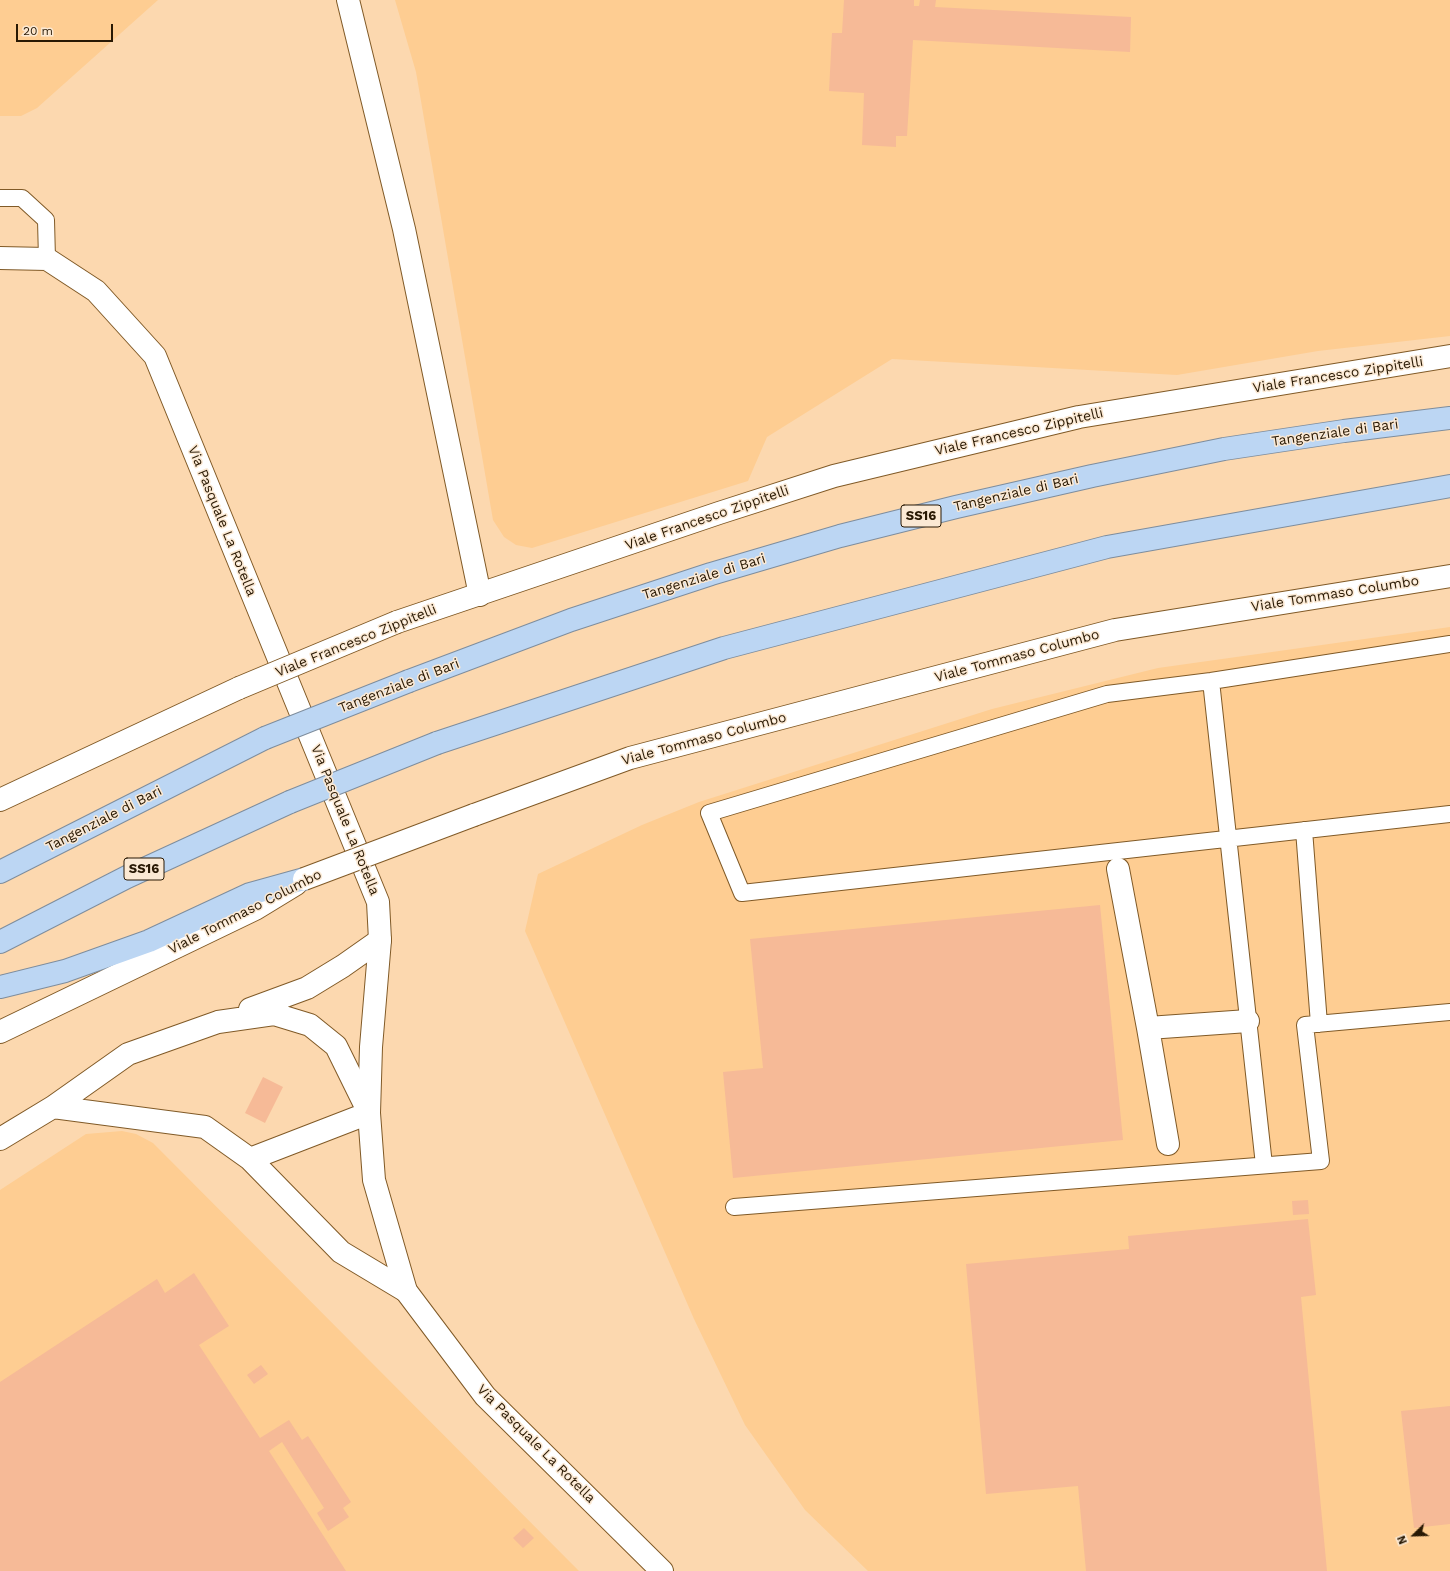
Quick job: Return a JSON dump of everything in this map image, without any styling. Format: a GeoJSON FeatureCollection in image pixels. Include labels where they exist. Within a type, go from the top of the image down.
{"type":"FeatureCollection","features":[{"type":"Feature","properties":{"kind":"highway","name":"Tangenziale di Bari"},"geometry":{"type":"LineString","coordinates":[[0,872],[264,738],[571,620],[711,574],[840,536],[956,507],[1092,476],[1224,449],[1344,431],[1450,418]]}},
{"type":"Feature","properties":{"kind":"highway","name":"SS16"},"geometry":{"type":"LineString","coordinates":[[0,942],[127,877],[290,802],[437,743],[724,648],[1107,547],[1450,486]]}},
{"type":"Feature","properties":{"kind":"highway"},"geometry":{"type":"LineString","coordinates":[[0,987],[65,971],[149,941],[250,894],[304,879]]}},
{"type":"Feature","properties":{"kind":"street"},"geometry":{"type":"LineString","coordinates":[[348,0],[404,229],[480,595]]}},
{"type":"Feature","properties":{"kind":"street"},"geometry":{"type":"LineString","coordinates":[[0,258],[47,259]]}},
{"type":"Feature","properties":{"kind":"street","name":"Via Pasquale La Rotella"},"geometry":{"type":"LineString","coordinates":[[47,259],[96,292],[155,356],[378,902],[380,940],[371,1047],[369,1113],[374,1180],[406,1291],[485,1396],[662,1571]]}},
{"type":"Feature","properties":{"kind":"street","name":"Viale Francesco Zippitelli"},"geometry":{"type":"LineString","coordinates":[[0,800],[239,688],[397,622],[711,516],[841,474],[1079,417],[1450,356]]}},
{"type":"Feature","properties":{"kind":"street","name":"Viale Tommaso Columbo"},"geometry":{"type":"LineString","coordinates":[[0,1032],[255,909],[304,879],[630,758],[1115,630],[1450,576]]}},
{"type":"Feature","properties":{"kind":"street"},"geometry":{"type":"LineString","coordinates":[[1118,869],[1168,1144]]}},
{"type":"Feature","properties":{"kind":"street"},"geometry":{"type":"LineString","coordinates":[[0,1139],[53,1107],[128,1054],[307,988],[343,966],[380,940]]}},
{"type":"Feature","properties":{"kind":"street"},"geometry":{"type":"LineString","coordinates":[[218,1022],[274,1014],[310,1025],[336,1046],[369,1113],[250,1159]]}},
{"type":"Feature","properties":{"kind":"street"},"geometry":{"type":"LineString","coordinates":[[1148,1028],[1248,1021]]}},
{"type":"Feature","properties":{"kind":"street"},"geometry":{"type":"LineString","coordinates":[[53,1107],[205,1127],[250,1159],[341,1252],[406,1291]]}},
{"type":"Feature","properties":{"kind":"lane"},"geometry":{"type":"LineString","coordinates":[[0,198],[22,198],[46,220],[47,259]]}},
{"type":"Feature","properties":{"kind":"lane"},"geometry":{"type":"LineString","coordinates":[[1450,644],[1211,681],[1107,694],[709,813],[742,893],[1450,814]]}},
{"type":"Feature","properties":{"kind":"lane"},"geometry":{"type":"LineString","coordinates":[[1211,681],[1264,1165]]}},
{"type":"Feature","properties":{"kind":"lane"},"geometry":{"type":"LineString","coordinates":[[1304,830],[1319,1024]]}},
{"type":"Feature","properties":{"kind":"lane"},"geometry":{"type":"LineString","coordinates":[[734,1207],[1321,1161],[1305,1025],[1450,1012]]}},
{"type":"Feature","properties":{"kind":"shaded area"},"geometry":{"type":"Polygon","coordinates":[[[0,0],[158,0],[37,108],[21,116],[0,116],[0,0]]]}},
{"type":"Feature","properties":{"kind":"shaded area"},"geometry":{"type":"Polygon","coordinates":[[[395,0],[1450,0],[1450,336],[1318,351],[1177,375],[892,359],[767,437],[748,481],[532,548],[516,545],[504,537],[493,520],[416,72],[395,0]]]}},
{"type":"Feature","properties":{"kind":"shaded area"},"geometry":{"type":"Polygon","coordinates":[[[1450,627],[1450,1571],[868,1571],[805,1510],[745,1425],[694,1319],[525,931],[538,874],[642,825],[699,802],[992,709],[1158,668],[1450,627]]]}},
{"type":"Feature","properties":{"kind":"shaded area"},"geometry":{"type":"Polygon","coordinates":[[[122,1131],[136,1134],[153,1143],[579,1571],[0,1571],[0,1190],[86,1134],[122,1131]]]}},
{"type":"Feature","properties":{"kind":"building"},"geometry":{"type":"Polygon","coordinates":[[[844,0],[914,0],[914,6],[919,6],[920,0],[936,0],[935,7],[1131,17],[1130,52],[913,40],[907,136],[896,136],[896,147],[862,145],[864,93],[829,91],[832,33],[842,33],[844,0]]]}},
{"type":"Feature","properties":{"kind":"building"},"geometry":{"type":"Polygon","coordinates":[[[1100,905],[1123,1140],[733,1178],[723,1072],[763,1068],[750,939],[1100,905]]]}},
{"type":"Feature","properties":{"kind":"building"},"geometry":{"type":"Polygon","coordinates":[[[263,1077],[283,1087],[265,1123],[245,1113],[263,1077]]]}},
{"type":"Feature","properties":{"kind":"building"},"geometry":{"type":"Polygon","coordinates":[[[1308,1200],[1309,1214],[1293,1215],[1292,1201],[1308,1200]]]}},
{"type":"Feature","properties":{"kind":"building"},"geometry":{"type":"Polygon","coordinates":[[[1308,1219],[1316,1295],[1301,1297],[1327,1571],[1086,1571],[1078,1486],[986,1494],[966,1264],[1129,1249],[1128,1236],[1308,1219]]]}},
{"type":"Feature","properties":{"kind":"building"},"geometry":{"type":"Polygon","coordinates":[[[194,1273],[229,1326],[199,1345],[260,1438],[289,1420],[302,1440],[308,1436],[351,1502],[343,1508],[349,1517],[328,1531],[317,1513],[324,1508],[282,1442],[269,1451],[346,1571],[0,1571],[0,1382],[157,1279],[165,1293],[194,1273]]]}},
{"type":"Feature","properties":{"kind":"building"},"geometry":{"type":"Polygon","coordinates":[[[261,1365],[268,1374],[254,1384],[247,1375],[261,1365]]]}},
{"type":"Feature","properties":{"kind":"building"},"geometry":{"type":"Polygon","coordinates":[[[1450,1406],[1450,1524],[1414,1528],[1401,1411],[1450,1406]]]}},
{"type":"Feature","properties":{"kind":"building"},"geometry":{"type":"Polygon","coordinates":[[[524,1528],[534,1538],[523,1548],[513,1538],[524,1528]]]}}]}
